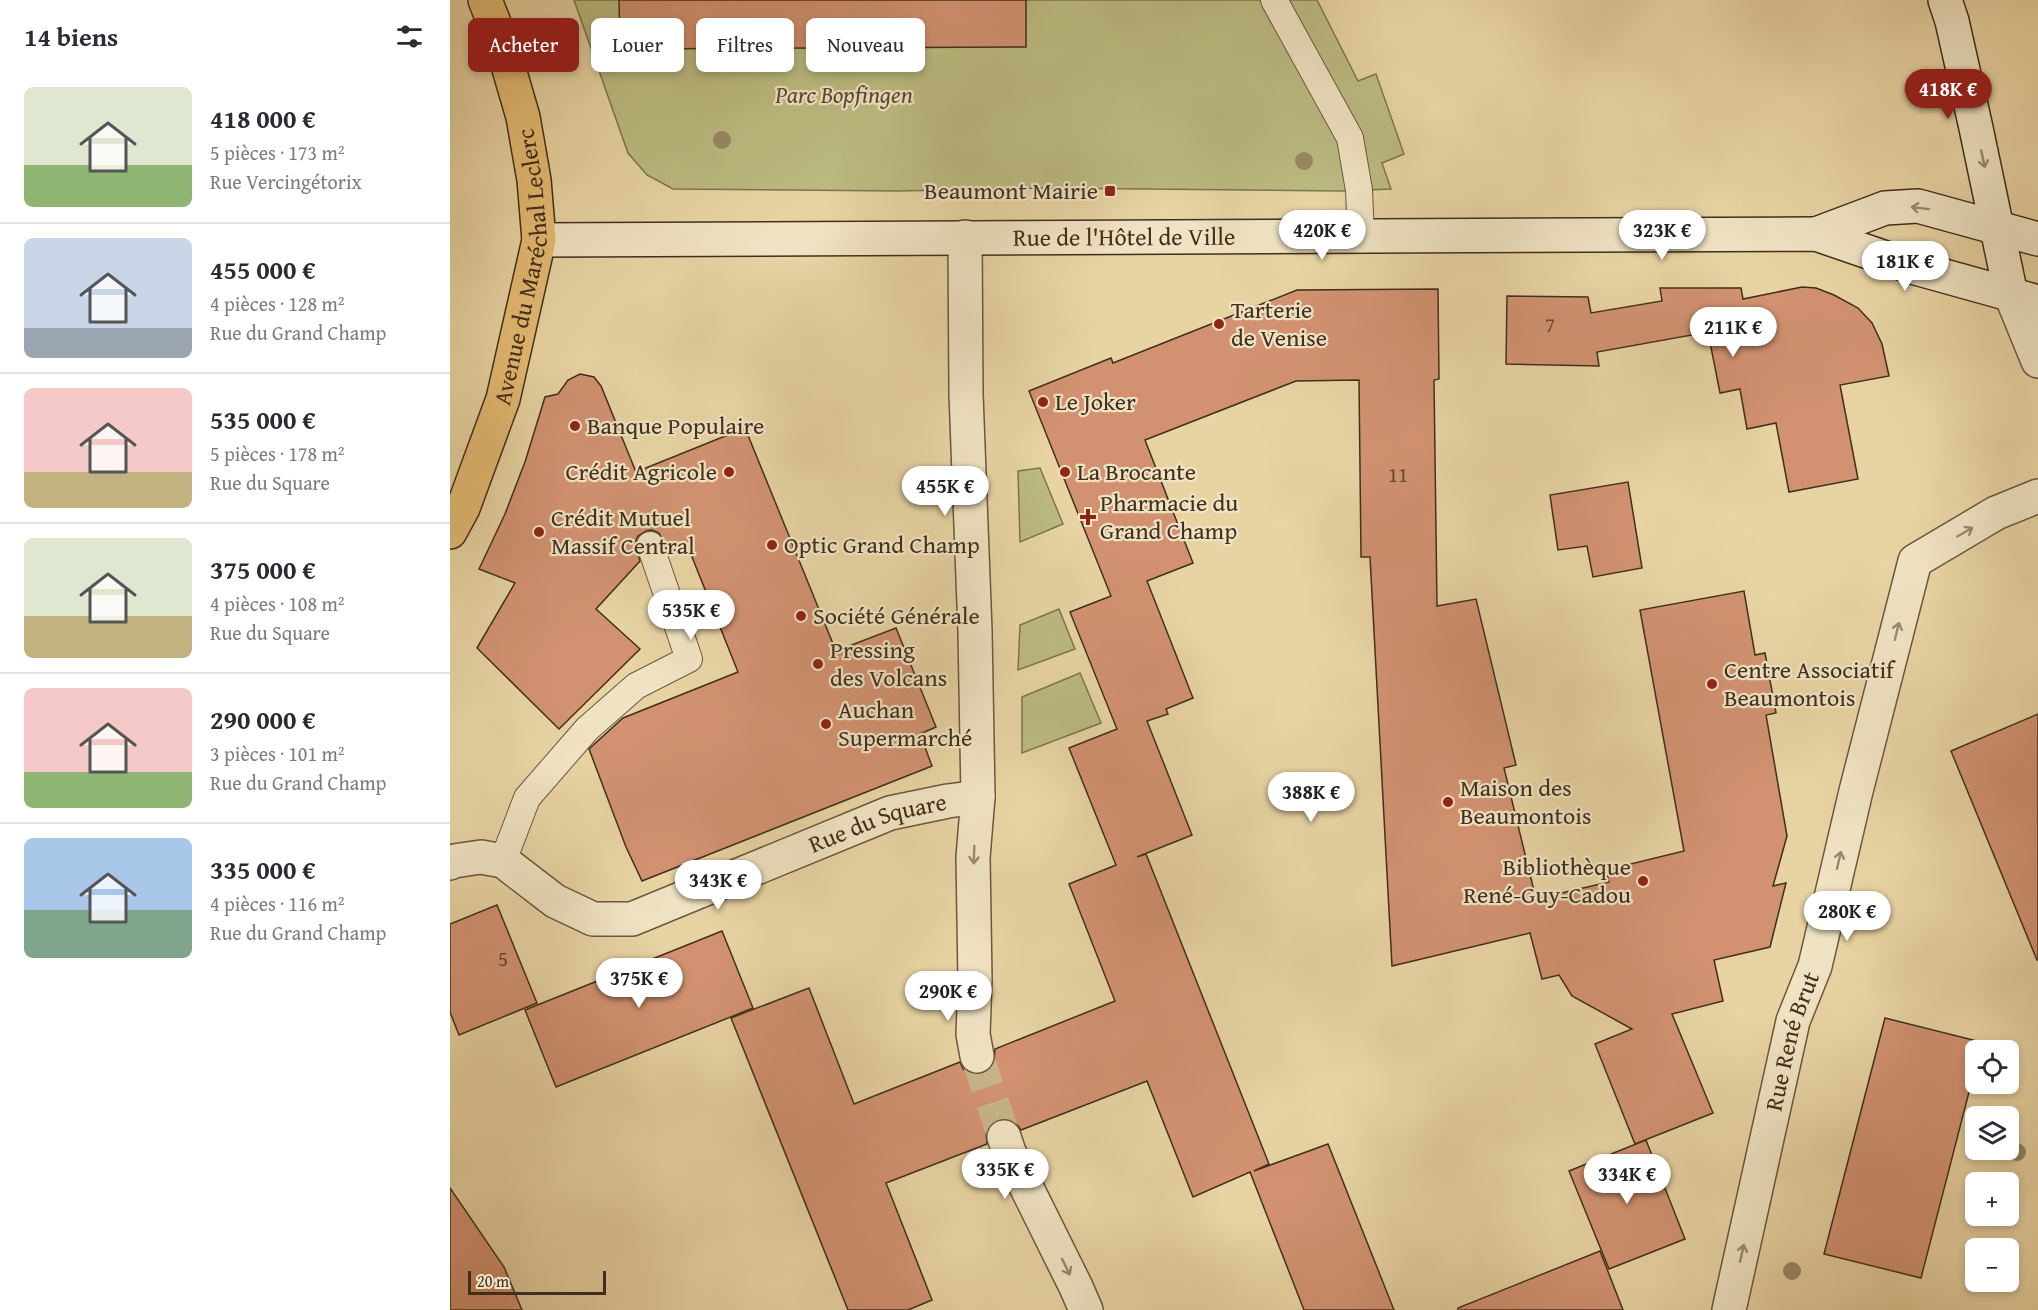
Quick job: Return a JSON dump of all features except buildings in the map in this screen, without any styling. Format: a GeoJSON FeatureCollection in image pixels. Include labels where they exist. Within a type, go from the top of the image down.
{"type":"FeatureCollection","features":[{"type":"Feature","properties":{"kind":"main road","name":"Avenue du Maréchal Leclerc"},"geometry":{"type":"LineString","coordinates":[[450,532],[463,508],[503,399],[539,240],[534,180],[523,117],[500,38],[485,0]]}},
{"type":"Feature","properties":{"kind":"street"},"geometry":{"type":"LineString","coordinates":[[1945,0],[1952,21],[1997,228],[2025,298],[2038,361]]}},
{"type":"Feature","properties":{"kind":"street","name":"Rue de l'Hôtel de Ville"},"geometry":{"type":"LineString","coordinates":[[1816,234],[1885,208],[1918,206],[2038,238]]}},
{"type":"Feature","properties":{"kind":"street","name":"Rue de l'Hôtel de Ville"},"geometry":{"type":"LineString","coordinates":[[539,240],[1816,234],[1912,267],[2025,298]]}},
{"type":"Feature","properties":{"kind":"street"},"geometry":{"type":"LineString","coordinates":[[965,237],[966,394],[975,631],[978,797],[974,857],[973,1034],[977,1056]]}},
{"type":"Feature","properties":{"kind":"street","name":"Rue René Brut"},"geometry":{"type":"LineString","coordinates":[[1729,1310],[1793,1021],[1815,966],[1856,791],[1915,561],[1996,513],[2038,496]]}},
{"type":"Feature","properties":{"kind":"street","name":"Rue du Square"},"geometry":{"type":"LineString","coordinates":[[503,861],[555,901],[594,919],[632,919],[890,813],[978,797]]}},
{"type":"Feature","properties":{"kind":"street"},"geometry":{"type":"LineString","coordinates":[[450,863],[481,857],[503,861]]}},
{"type":"Feature","properties":{"kind":"street"},"geometry":{"type":"LineString","coordinates":[[1004,1137],[1009,1152],[1086,1310]]}},
{"type":"Feature","properties":{"kind":"lane"},"geometry":{"type":"LineString","coordinates":[[1274,0],[1350,138],[1359,190],[1361,236]]}},
{"type":"Feature","properties":{"kind":"lane"},"geometry":{"type":"LineString","coordinates":[[503,861],[526,798],[587,729],[636,686],[689,659],[650,545]]}},
{"type":"Feature","properties":{"kind":"green space","name":"Parc Bopfingen"},"geometry":{"type":"Polygon","coordinates":[[[574,0],[1317,0],[1358,81],[1376,74],[1404,154],[1382,163],[1391,189],[1340,191],[1045,188],[898,191],[673,189],[647,175],[628,153],[599,72],[684,72],[684,18],[591,18],[591,48],[574,0]]]}},
{"type":"Feature","properties":{"kind":"green space"},"geometry":{"type":"Polygon","coordinates":[[[1040,468],[1063,524],[1020,542],[1018,471],[1040,468]]]}},
{"type":"Feature","properties":{"kind":"green space"},"geometry":{"type":"Polygon","coordinates":[[[1059,609],[1075,649],[1018,670],[1020,625],[1059,609]]]}},
{"type":"Feature","properties":{"kind":"green space"},"geometry":{"type":"Polygon","coordinates":[[[1080,673],[1101,723],[1022,753],[1022,697],[1080,673]]]}},
{"type":"Feature","properties":{"kind":"tunnel"},"geometry":{"type":"LineString","coordinates":[[977,1056],[1004,1137]]}},
{"type":"Feature","properties":{"kind":"place","name":"Beaumont Mairie"},"geometry":{"type":"Point","coordinates":[1110,191]}},
{"type":"Feature","properties":{"kind":"place","name":"Tarterie de Venise"},"geometry":{"type":"Point","coordinates":[1219,324]}},
{"type":"Feature","properties":{"kind":"place","name":"Le Joker"},"geometry":{"type":"Point","coordinates":[1043,402]}},
{"type":"Feature","properties":{"kind":"place","name":"Banque Populaire"},"geometry":{"type":"Point","coordinates":[575,426]}},
{"type":"Feature","properties":{"kind":"place","name":"Crédit Agricole"},"geometry":{"type":"Point","coordinates":[729,472]}},
{"type":"Feature","properties":{"kind":"place","name":"La Brocante"},"geometry":{"type":"Point","coordinates":[1065,472]}},
{"type":"Feature","properties":{"kind":"place","name":"Pharmacie du Grand Champ"},"geometry":{"type":"Point","coordinates":[1088,517]}},
{"type":"Feature","properties":{"kind":"place","name":"Crédit Mutuel Massif Central"},"geometry":{"type":"Point","coordinates":[539,532]}},
{"type":"Feature","properties":{"kind":"place","name":"Optic Grand Champ"},"geometry":{"type":"Point","coordinates":[772,545]}},
{"type":"Feature","properties":{"kind":"place","name":"Société Générale"},"geometry":{"type":"Point","coordinates":[801,616]}},
{"type":"Feature","properties":{"kind":"place","name":"Pressing des Volcans"},"geometry":{"type":"Point","coordinates":[818,664]}},
{"type":"Feature","properties":{"kind":"place","name":"Centre Associatif Beaumontois"},"geometry":{"type":"Point","coordinates":[1712,684]}},
{"type":"Feature","properties":{"kind":"place","name":"Auchan Supermarché"},"geometry":{"type":"Point","coordinates":[826,724]}},
{"type":"Feature","properties":{"kind":"place","name":"Maison des Beaumontois"},"geometry":{"type":"Point","coordinates":[1448,802]}},
{"type":"Feature","properties":{"kind":"place","name":"Bibliothèque René-Guy-Cadou"},"geometry":{"type":"Point","coordinates":[1643,881]}}]}
